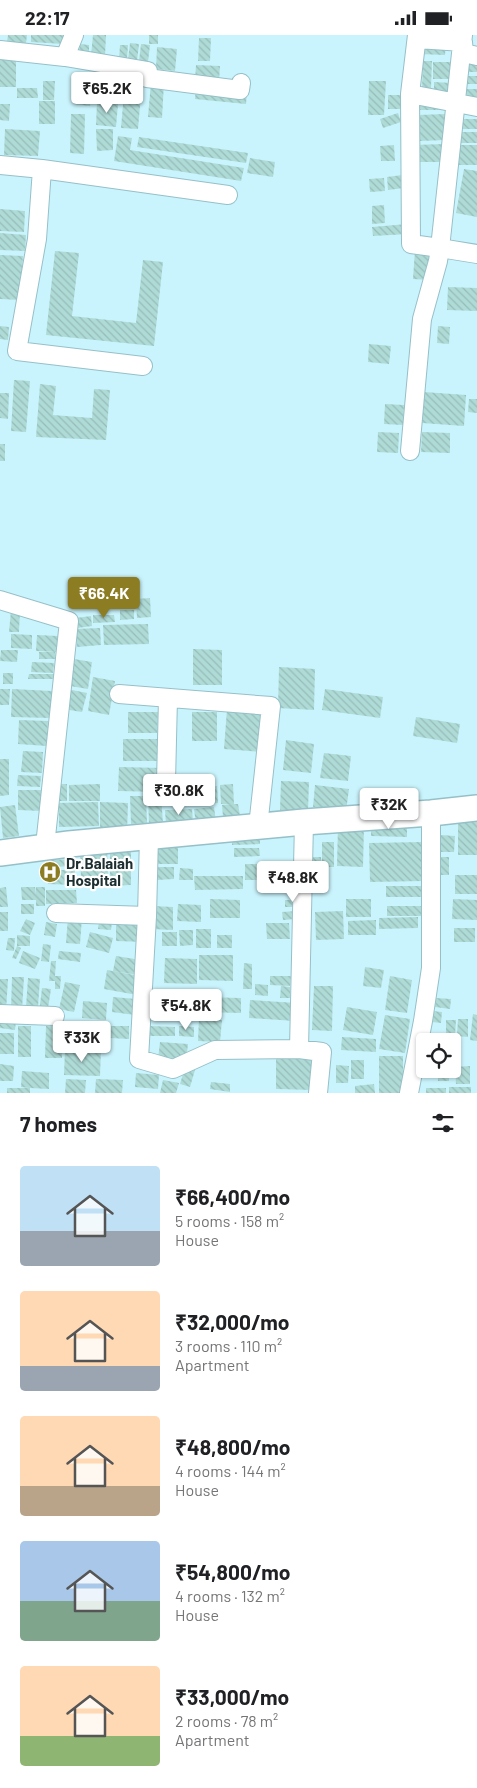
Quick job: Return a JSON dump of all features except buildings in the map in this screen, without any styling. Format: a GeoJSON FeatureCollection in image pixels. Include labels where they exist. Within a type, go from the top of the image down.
{"type":"FeatureCollection","features":[{"type":"Feature","properties":{"kind":"street"},"geometry":{"type":"LineString","coordinates":[[65,57],[74,35]]}},
{"type":"Feature","properties":{"kind":"street"},"geometry":{"type":"LineString","coordinates":[[463,39],[417,37],[410,94],[411,244],[477,254]]}},
{"type":"Feature","properties":{"kind":"street"},"geometry":{"type":"LineString","coordinates":[[463,39],[464,53],[477,56]]}},
{"type":"Feature","properties":{"kind":"street"},"geometry":{"type":"LineString","coordinates":[[410,451],[422,319],[440,248],[463,39]]}},
{"type":"Feature","properties":{"kind":"street"},"geometry":{"type":"LineString","coordinates":[[0,50],[65,57],[148,71],[147,78],[240,90],[241,83]]}},
{"type":"Feature","properties":{"kind":"street"},"geometry":{"type":"LineString","coordinates":[[410,94],[477,107]]}},
{"type":"Feature","properties":{"kind":"street"},"geometry":{"type":"LineString","coordinates":[[0,165],[42,169],[228,195]]}},
{"type":"Feature","properties":{"kind":"street"},"geometry":{"type":"LineString","coordinates":[[42,169],[38,239],[17,351],[143,366]]}},
{"type":"Feature","properties":{"kind":"street"},"geometry":{"type":"LineString","coordinates":[[0,600],[68,621],[45,846]]}},
{"type":"Feature","properties":{"kind":"street"},"geometry":{"type":"LineString","coordinates":[[119,694],[271,706],[258,827]]}},
{"type":"Feature","properties":{"kind":"street"},"geometry":{"type":"LineString","coordinates":[[166,782],[168,698]]}},
{"type":"Feature","properties":{"kind":"street"},"geometry":{"type":"LineString","coordinates":[[0,853],[45,846],[477,808]]}},
{"type":"Feature","properties":{"kind":"street"},"geometry":{"type":"LineString","coordinates":[[409,1093],[423,1021],[430,968],[431,813]]}},
{"type":"Feature","properties":{"kind":"street"},"geometry":{"type":"LineString","coordinates":[[299,1049],[304,822]]}},
{"type":"Feature","properties":{"kind":"street"},"geometry":{"type":"LineString","coordinates":[[149,837],[140,1059],[173,1069],[215,1050],[299,1049],[322,1051],[318,1093]]}},
{"type":"Feature","properties":{"kind":"street"},"geometry":{"type":"LineString","coordinates":[[56,913],[147,917]]}},
{"type":"Feature","properties":{"kind":"street"},"geometry":{"type":"LineString","coordinates":[[0,1014],[55,1016]]}},
{"type":"Feature","properties":{"kind":"place","name":"Dr.Balaiah Hospital"},"geometry":{"type":"Point","coordinates":[50,872]}}]}
